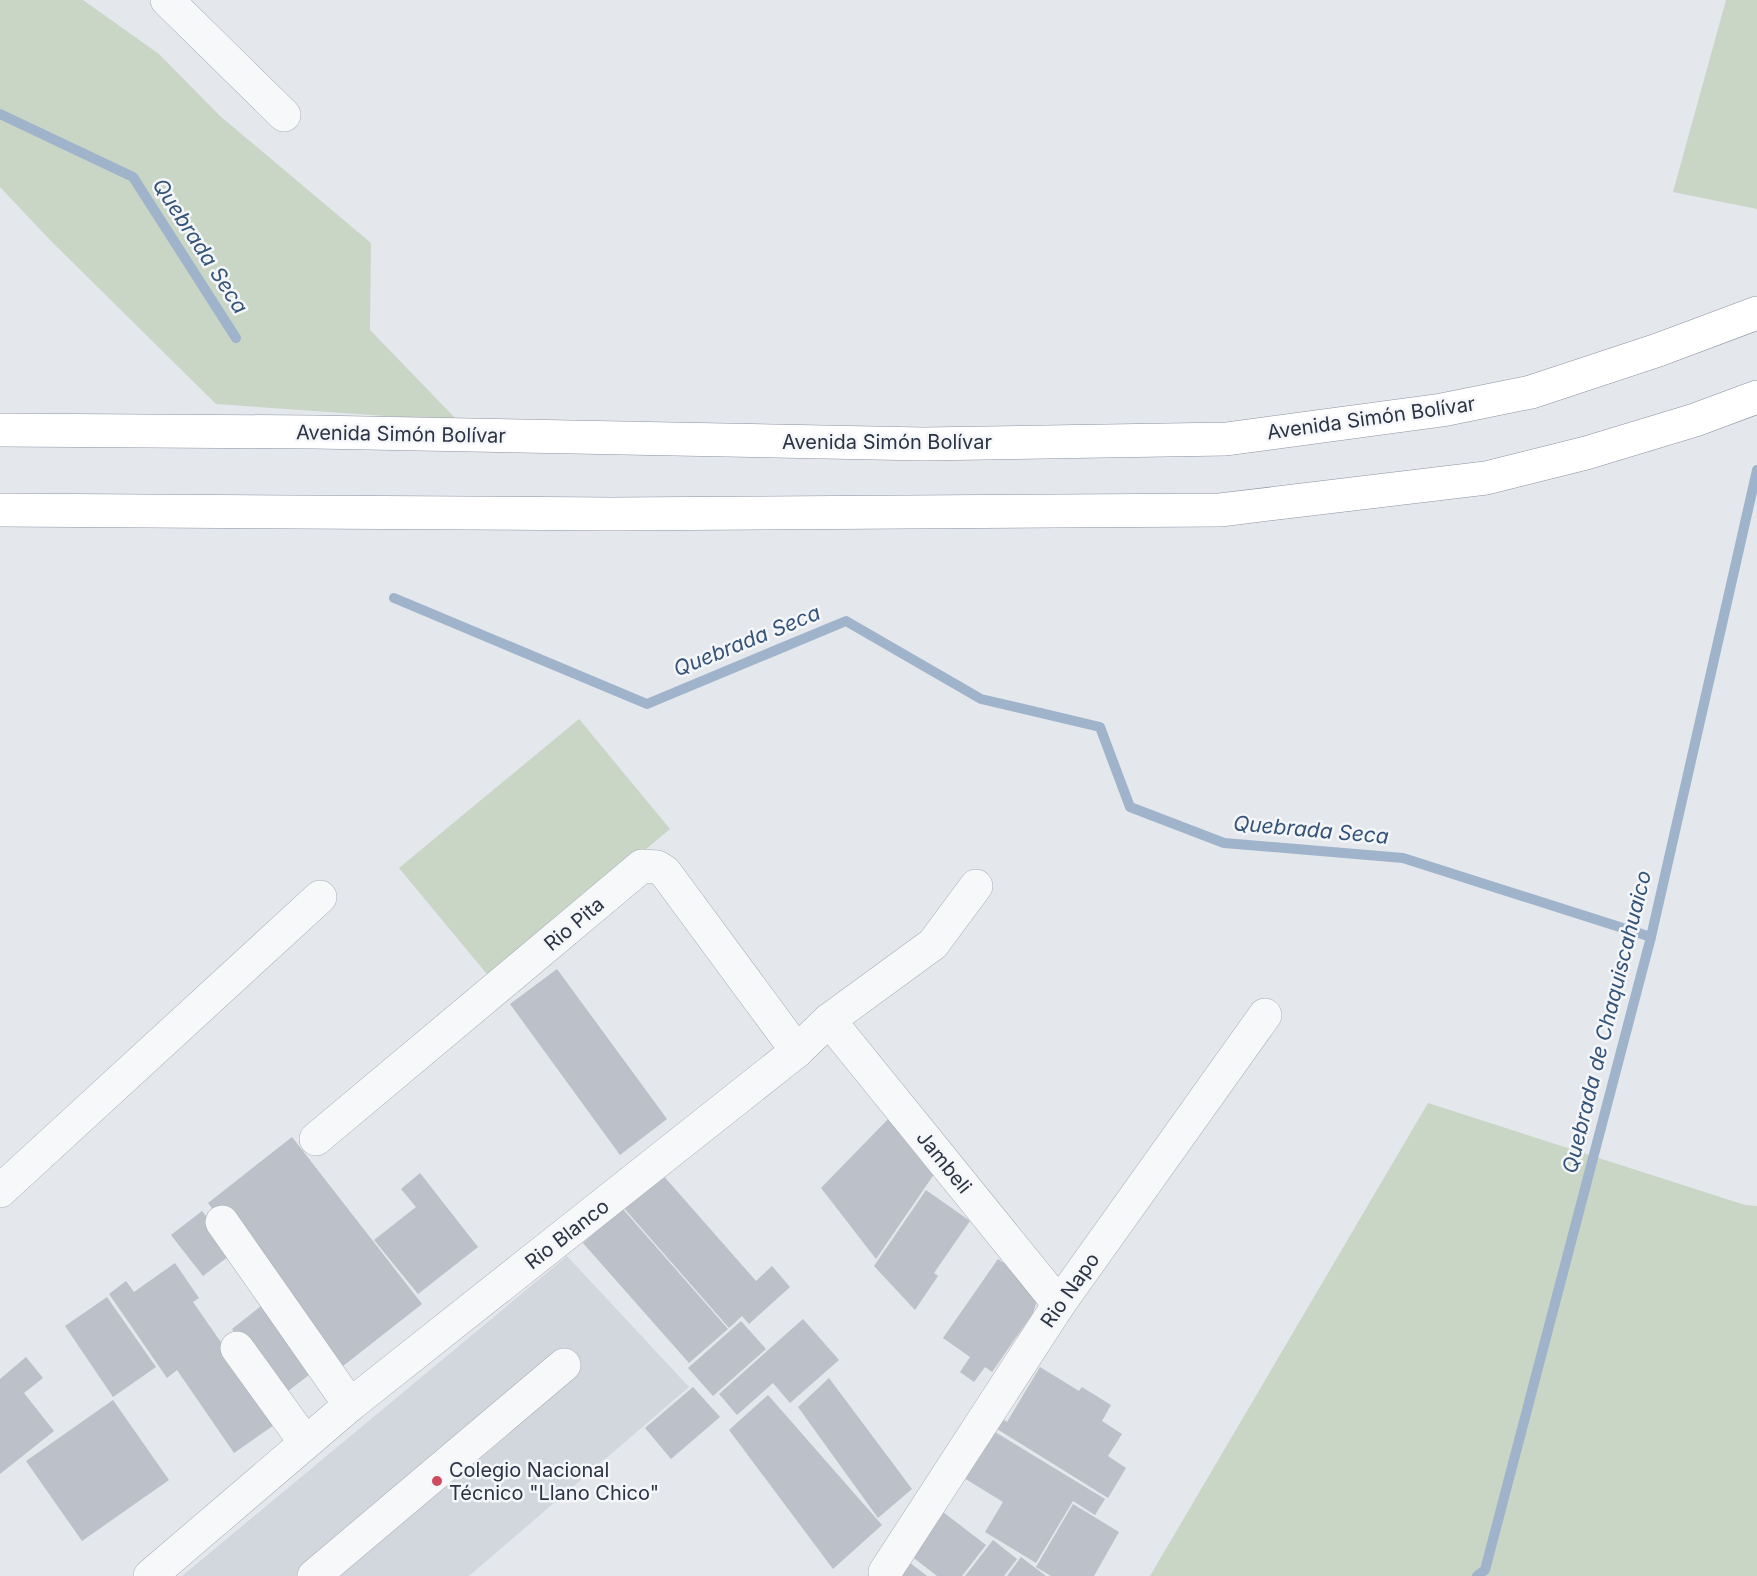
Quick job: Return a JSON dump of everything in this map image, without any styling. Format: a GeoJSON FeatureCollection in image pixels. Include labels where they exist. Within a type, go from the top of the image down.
{"type":"FeatureCollection","features":[{"type":"Feature","properties":{"kind":"highway","name":"Avenida Simón Bolívar"},"geometry":{"type":"LineString","coordinates":[[0,430],[315,432],[924,444],[1226,439],[1442,410],[1531,392],[1658,350],[1749,316]]}},
{"type":"Feature","properties":{"kind":"highway"},"geometry":{"type":"LineString","coordinates":[[0,510],[612,514],[1220,510],[1486,478],[1586,453],[1695,420],[1753,398]]}},
{"type":"Feature","properties":{"kind":"street"},"geometry":{"type":"LineString","coordinates":[[167,0],[284,115]]}},
{"type":"Feature","properties":{"kind":"street","name":"Rio Pita"},"geometry":{"type":"LineString","coordinates":[[316,1139],[642,866],[657,867],[665,872],[797,1051]]}},
{"type":"Feature","properties":{"kind":"street","name":"Rio Blanco"},"geometry":{"type":"LineString","coordinates":[[150,1576],[350,1405],[797,1051],[829,1020],[933,944],[976,886]]}},
{"type":"Feature","properties":{"kind":"street"},"geometry":{"type":"LineString","coordinates":[[0,1191],[320,897]]}},
{"type":"Feature","properties":{"kind":"street","name":"Rio Napo"},"geometry":{"type":"LineString","coordinates":[[885,1572],[1059,1304],[1265,1015]]}},
{"type":"Feature","properties":{"kind":"street","name":"Jambeli"},"geometry":{"type":"LineString","coordinates":[[829,1020],[1059,1304]]}},
{"type":"Feature","properties":{"kind":"street"},"geometry":{"type":"LineString","coordinates":[[222,1222],[350,1405]]}},
{"type":"Feature","properties":{"kind":"street"},"geometry":{"type":"LineString","coordinates":[[237,1348],[305,1442]]}},
{"type":"Feature","properties":{"kind":"street"},"geometry":{"type":"LineString","coordinates":[[314,1576],[564,1365]]}},
{"type":"Feature","properties":{"kind":"shaded area","name":"Colegio Nacional Técnico \"Llano Chico\""},"geometry":{"type":"Polygon","coordinates":[[[567,1256],[689,1387],[469,1576],[182,1576],[567,1256]]]}},
{"type":"Feature","properties":{"kind":"green space"},"geometry":{"type":"Polygon","coordinates":[[[0,0],[83,0],[159,54],[220,116],[371,243],[370,330],[458,421],[216,404],[51,241],[0,187],[0,0]]]}},
{"type":"Feature","properties":{"kind":"green space"},"geometry":{"type":"Polygon","coordinates":[[[1726,0],[1757,0],[1757,209],[1673,192],[1726,0]]]}},
{"type":"Feature","properties":{"kind":"green space"},"geometry":{"type":"Polygon","coordinates":[[[579,719],[670,829],[491,979],[399,868],[579,719]]]}},
{"type":"Feature","properties":{"kind":"green space"},"geometry":{"type":"Polygon","coordinates":[[[1428,1103],[1745,1205],[1757,1206],[1757,1576],[1150,1576],[1428,1103]]]}},
{"type":"Feature","properties":{"kind":"building"},"geometry":{"type":"Polygon","coordinates":[[[557,969],[667,1119],[620,1155],[510,1004],[557,969]]]}},
{"type":"Feature","properties":{"kind":"building"},"geometry":{"type":"Polygon","coordinates":[[[893,1114],[939,1167],[876,1259],[821,1188],[893,1114]]]}},
{"type":"Feature","properties":{"kind":"building"},"geometry":{"type":"Polygon","coordinates":[[[292,1137],[422,1304],[338,1370],[208,1203],[292,1137]]]}},
{"type":"Feature","properties":{"kind":"building"},"geometry":{"type":"Polygon","coordinates":[[[420,1173],[478,1247],[418,1294],[374,1240],[416,1207],[401,1189],[420,1173]]]}},
{"type":"Feature","properties":{"kind":"building"},"geometry":{"type":"Polygon","coordinates":[[[661,1173],[756,1281],[772,1266],[790,1287],[749,1324],[742,1316],[729,1328],[623,1207],[661,1173]]]}},
{"type":"Feature","properties":{"kind":"building"},"geometry":{"type":"Polygon","coordinates":[[[926,1190],[970,1221],[934,1273],[938,1276],[915,1310],[874,1266],[926,1190]]]}},
{"type":"Feature","properties":{"kind":"building"},"geometry":{"type":"Polygon","coordinates":[[[622,1208],[728,1329],[689,1363],[583,1243],[622,1208]]]}},
{"type":"Feature","properties":{"kind":"building"},"geometry":{"type":"Polygon","coordinates":[[[202,1211],[234,1252],[203,1276],[171,1235],[202,1211]]]}},
{"type":"Feature","properties":{"kind":"building"},"geometry":{"type":"Polygon","coordinates":[[[998,1259],[1038,1287],[1039,1295],[1033,1313],[992,1372],[985,1367],[974,1382],[960,1372],[970,1357],[943,1338],[998,1259]]]}},
{"type":"Feature","properties":{"kind":"building"},"geometry":{"type":"Polygon","coordinates":[[[175,1263],[199,1298],[193,1302],[277,1423],[234,1453],[177,1370],[167,1378],[109,1294],[126,1281],[134,1292],[175,1263]]]}},
{"type":"Feature","properties":{"kind":"building"},"geometry":{"type":"Polygon","coordinates":[[[107,1297],[156,1367],[113,1397],[65,1326],[107,1297]]]}},
{"type":"Feature","properties":{"kind":"building"},"geometry":{"type":"Polygon","coordinates":[[[266,1302],[318,1368],[283,1395],[232,1329],[266,1302]]]}},
{"type":"Feature","properties":{"kind":"building"},"geometry":{"type":"Polygon","coordinates":[[[803,1319],[839,1360],[790,1403],[773,1383],[737,1415],[719,1394],[803,1319]]]}},
{"type":"Feature","properties":{"kind":"building"},"geometry":{"type":"Polygon","coordinates":[[[741,1321],[766,1349],[713,1396],[688,1368],[741,1321]]]}},
{"type":"Feature","properties":{"kind":"building"},"geometry":{"type":"Polygon","coordinates":[[[26,1357],[43,1378],[24,1393],[54,1431],[0,1474],[0,1379],[26,1357]]]}},
{"type":"Feature","properties":{"kind":"building"},"geometry":{"type":"Polygon","coordinates":[[[1040,1367],[1079,1391],[1082,1387],[1111,1405],[1102,1421],[1122,1434],[1108,1456],[1126,1468],[1108,1498],[997,1429],[1003,1419],[1007,1422],[1040,1367]]]}},
{"type":"Feature","properties":{"kind":"building"},"geometry":{"type":"Polygon","coordinates":[[[829,1378],[912,1489],[878,1518],[798,1407],[829,1378]]]}},
{"type":"Feature","properties":{"kind":"building"},"geometry":{"type":"Polygon","coordinates":[[[693,1387],[720,1417],[671,1459],[645,1428],[693,1387]]]}},
{"type":"Feature","properties":{"kind":"building"},"geometry":{"type":"Polygon","coordinates":[[[768,1395],[882,1525],[833,1569],[729,1430],[768,1395]]]}},
{"type":"Feature","properties":{"kind":"building"},"geometry":{"type":"Polygon","coordinates":[[[113,1400],[169,1480],[82,1541],[26,1461],[113,1400]]]}},
{"type":"Feature","properties":{"kind":"building"},"geometry":{"type":"Polygon","coordinates":[[[992,1430],[1105,1499],[1095,1515],[1073,1501],[1036,1563],[985,1532],[1003,1502],[964,1478],[992,1430]]]}},
{"type":"Feature","properties":{"kind":"building"},"geometry":{"type":"Polygon","coordinates":[[[1073,1504],[1119,1532],[1094,1576],[1051,1576],[1036,1567],[1073,1504]]]}},
{"type":"Feature","properties":{"kind":"building"},"geometry":{"type":"Polygon","coordinates":[[[943,1512],[986,1545],[962,1576],[937,1576],[910,1555],[943,1512]]]}},
{"type":"Feature","properties":{"kind":"building"},"geometry":{"type":"Polygon","coordinates":[[[993,1540],[1017,1559],[1004,1576],[965,1576],[993,1540]]]}},
{"type":"Feature","properties":{"kind":"building"},"geometry":{"type":"Polygon","coordinates":[[[1021,1557],[1046,1576],[1007,1576],[1021,1557]]]}},
{"type":"Feature","properties":{"kind":"building"},"geometry":{"type":"Polygon","coordinates":[[[905,1559],[927,1576],[893,1576],[905,1559]]]}},
{"type":"Feature","properties":{"kind":"waterway","name":"Quebrada Seca"},"geometry":{"type":"LineString","coordinates":[[0,114],[133,177],[236,338]]}},
{"type":"Feature","properties":{"kind":"waterway","name":"Quebrada de Chaquiscahuaico"},"geometry":{"type":"LineString","coordinates":[[1477,1576],[1485,1570],[1651,937],[1757,470]]}},
{"type":"Feature","properties":{"kind":"waterway","name":"Quebrada Seca"},"geometry":{"type":"LineString","coordinates":[[394,598],[647,704],[846,621],[981,699],[1100,727],[1130,807],[1224,843],[1403,858],[1651,937]]}},
{"type":"Feature","properties":{"kind":"place","name":"Colegio Nacional Técnico \"Llano Chico\""},"geometry":{"type":"Point","coordinates":[437,1481]}}]}
